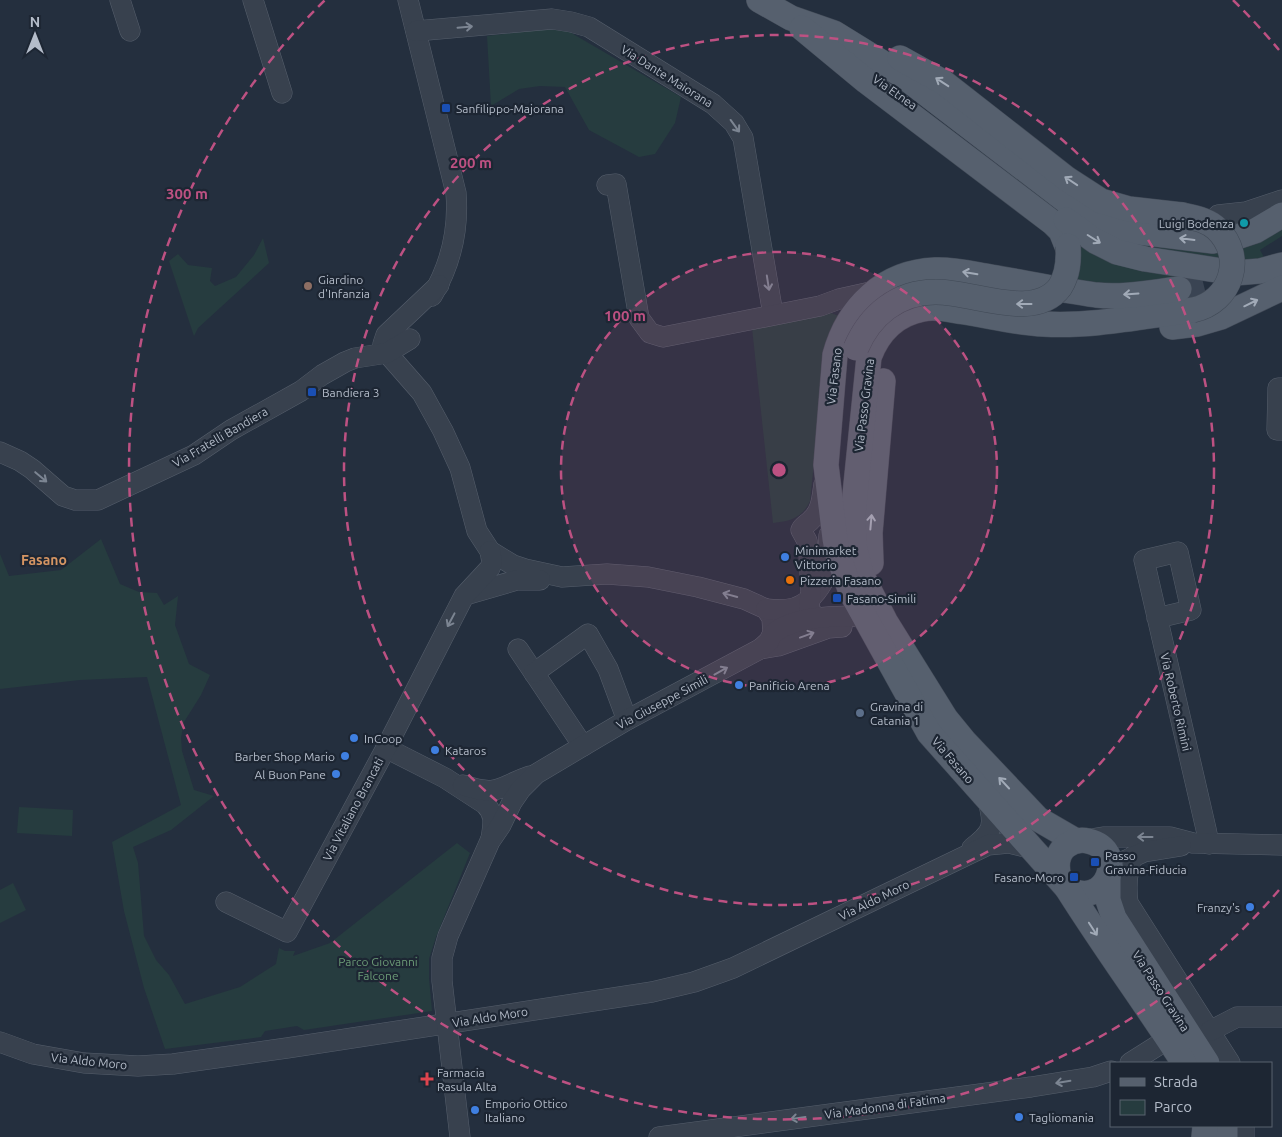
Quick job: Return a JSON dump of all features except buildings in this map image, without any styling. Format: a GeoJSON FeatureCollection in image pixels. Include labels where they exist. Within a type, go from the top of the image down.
{"type":"FeatureCollection","features":[{"type":"Feature","properties":{"kind":"main road"},"geometry":{"type":"LineString","coordinates":[[759,0],[823,35]]}},
{"type":"Feature","properties":{"kind":"main road","name":"Via Passo Gravina"},"geometry":{"type":"LineString","coordinates":[[823,35],[898,57],[943,82],[1067,179],[1101,201],[1129,209],[1198,218],[1216,228],[1228,244],[1232,262],[1230,278],[1222,294],[1209,305],[1194,310],[1088,323],[1055,325],[944,309],[923,309],[903,315],[863,350],[867,367],[853,514],[854,545],[859,567],[866,585],[885,621],[946,719],[964,741],[1038,819],[1080,840]]}},
{"type":"Feature","properties":{"kind":"main road","name":"Via Etnea"},"geometry":{"type":"LineString","coordinates":[[823,35],[902,75],[1078,210],[1101,224],[1114,229],[1202,241],[1224,240],[1255,231],[1282,215]]}},
{"type":"Feature","properties":{"kind":"main road","name":"Via Etnea"},"geometry":{"type":"LineString","coordinates":[[823,35],[866,81],[1053,223],[1061,231],[1068,246]]}},
{"type":"Feature","properties":{"kind":"main road","name":"Via Etnea"},"geometry":{"type":"LineString","coordinates":[[823,35],[1095,241],[1117,252],[1223,272],[1248,273],[1276,265]]}},
{"type":"Feature","properties":{"kind":"main road","name":"Via Fasano"},"geometry":{"type":"LineString","coordinates":[[831,513],[840,466],[850,379],[863,350],[861,336],[874,318],[890,305],[911,295],[935,292],[949,292],[1024,305],[1045,300],[1058,289],[1066,276],[1068,246]]}},
{"type":"Feature","properties":{"kind":"main road","name":"Via Passo Gravina"},"geometry":{"type":"LineString","coordinates":[[914,667],[878,589],[870,554],[870,533],[883,373],[887,356],[898,340],[914,327],[923,323],[934,322],[1037,337],[1072,339],[1188,326],[1221,317],[1276,265]]}},
{"type":"Feature","properties":{"kind":"main road","name":"Via Fasano"},"geometry":{"type":"LineString","coordinates":[[1179,289],[1126,295],[1097,295],[962,272],[935,270],[906,275],[884,285],[863,302],[848,321],[835,354],[826,465],[835,539],[851,592],[929,733],[1063,883],[1183,1062]]}},
{"type":"Feature","properties":{"kind":"main road"},"geometry":{"type":"LineString","coordinates":[[1080,840],[1095,842],[1104,849],[1109,858],[1109,874],[1099,889],[1086,894],[1072,891],[1063,883],[1056,868],[1058,857],[1064,848],[1080,840]]}},
{"type":"Feature","properties":{"kind":"main road","name":"Via Passo Gravina"},"geometry":{"type":"LineString","coordinates":[[1109,874],[1108,900],[1114,918],[1206,1062]]}},
{"type":"Feature","properties":{"kind":"street"},"geometry":{"type":"LineString","coordinates":[[120,0],[130,31]]}},
{"type":"Feature","properties":{"kind":"street"},"geometry":{"type":"LineString","coordinates":[[254,0],[282,94]]}},
{"type":"Feature","properties":{"kind":"street"},"geometry":{"type":"LineString","coordinates":[[408,0],[456,193],[458,210],[453,248],[439,285],[415,326],[410,339],[410,356],[422,393]]}},
{"type":"Feature","properties":{"kind":"street","name":"Via Dante Maiorana"},"geometry":{"type":"LineString","coordinates":[[416,31],[552,19],[571,22],[589,27],[713,104],[734,123],[743,138],[773,314]]}},
{"type":"Feature","properties":{"kind":"street"},"geometry":{"type":"LineString","coordinates":[[612,185],[639,318],[650,333],[662,337],[820,306],[839,299],[875,291]]}},
{"type":"Feature","properties":{"kind":"street"},"geometry":{"type":"LineString","coordinates":[[1255,231],[1282,201]]}},
{"type":"Feature","properties":{"kind":"street"},"geometry":{"type":"LineString","coordinates":[[1218,215],[1246,212],[1282,201]]}},
{"type":"Feature","properties":{"kind":"street"},"geometry":{"type":"LineString","coordinates":[[387,344],[439,285]]}},
{"type":"Feature","properties":{"kind":"street"},"geometry":{"type":"LineString","coordinates":[[820,306],[842,307],[847,314],[848,321]]}},
{"type":"Feature","properties":{"kind":"street"},"geometry":{"type":"LineString","coordinates":[[387,344],[410,339]]}},
{"type":"Feature","properties":{"kind":"street","name":"Via Fratelli Bandiera"},"geometry":{"type":"LineString","coordinates":[[0,452],[32,469],[64,496],[75,500],[98,500],[194,455],[231,430],[301,391],[297,377],[302,372],[329,359],[370,344],[387,344]]}},
{"type":"Feature","properties":{"kind":"street"},"geometry":{"type":"LineString","coordinates":[[387,344],[422,393],[443,431],[460,468],[476,531],[490,551],[519,568],[562,577]]}},
{"type":"Feature","properties":{"kind":"street"},"geometry":{"type":"LineString","coordinates":[[1280,388],[1277,430],[1282,430]]}},
{"type":"Feature","properties":{"kind":"street"},"geometry":{"type":"LineString","coordinates":[[813,609],[809,548],[801,530],[802,526],[816,516],[821,504],[826,465]]}},
{"type":"Feature","properties":{"kind":"street"},"geometry":{"type":"LineString","coordinates":[[813,609],[826,575],[831,513]]}},
{"type":"Feature","properties":{"kind":"street","name":"Via Vitaliano Brancati"},"geometry":{"type":"LineString","coordinates":[[226,902],[287,932],[386,748],[464,596],[490,568],[492,557],[490,551]]}},
{"type":"Feature","properties":{"kind":"street","name":"Via Roberto Rimini"},"geometry":{"type":"LineString","coordinates":[[1157,618],[1191,610],[1178,552],[1144,560],[1201,844]]}},
{"type":"Feature","properties":{"kind":"street"},"geometry":{"type":"LineString","coordinates":[[464,596],[517,580],[541,580],[607,574],[648,578],[708,590],[756,603],[766,609],[772,618],[767,642],[778,646],[836,626],[862,630],[869,626]]}},
{"type":"Feature","properties":{"kind":"street"},"geometry":{"type":"LineString","coordinates":[[766,609],[782,610],[797,607],[813,609]]}},
{"type":"Feature","properties":{"kind":"street","name":"Via Giuseppe Simili"},"geometry":{"type":"LineString","coordinates":[[460,1137],[442,980],[442,958],[448,936],[490,841],[521,789],[536,774],[627,720],[767,642],[813,609],[869,626]]}},
{"type":"Feature","properties":{"kind":"street"},"geometry":{"type":"LineString","coordinates":[[534,673],[588,634],[608,670],[627,720]]}},
{"type":"Feature","properties":{"kind":"street"},"geometry":{"type":"LineString","coordinates":[[518,649],[583,746]]}},
{"type":"Feature","properties":{"kind":"street","name":"Via Giuseppe Simili"},"geometry":{"type":"LineString","coordinates":[[386,748],[445,778],[490,809],[494,821],[490,841]]}},
{"type":"Feature","properties":{"kind":"street"},"geometry":{"type":"LineString","coordinates":[[445,778],[480,790],[494,791],[536,774]]}},
{"type":"Feature","properties":{"kind":"street"},"geometry":{"type":"LineString","coordinates":[[957,859],[990,833],[993,818],[988,801]]}},
{"type":"Feature","properties":{"kind":"street"},"geometry":{"type":"LineString","coordinates":[[1080,840],[1103,837],[1170,837],[1201,844]]}},
{"type":"Feature","properties":{"kind":"street"},"geometry":{"type":"LineString","coordinates":[[957,859],[997,843],[1033,849]]}},
{"type":"Feature","properties":{"kind":"street"},"geometry":{"type":"LineString","coordinates":[[1109,874],[1133,856],[1144,852],[1201,844],[1282,845]]}},
{"type":"Feature","properties":{"kind":"street"},"geometry":{"type":"LineString","coordinates":[[1133,856],[1128,867],[1126,880],[1128,904],[1229,1062]]}},
{"type":"Feature","properties":{"kind":"street","name":"Via Aldo Moro"},"geometry":{"type":"LineString","coordinates":[[0,1042],[33,1054],[84,1063],[138,1066],[172,1064],[652,992],[694,982],[733,968],[957,859]]}},
{"type":"Feature","properties":{"kind":"street"},"geometry":{"type":"LineString","coordinates":[[1210,1031],[1237,1017],[1282,1017]]}},
{"type":"Feature","properties":{"kind":"street"},"geometry":{"type":"LineString","coordinates":[[1132,1062],[1168,1039]]}},
{"type":"Feature","properties":{"kind":"street","name":"Via Madonna di Fatima"},"geometry":{"type":"LineString","coordinates":[[659,1137],[1031,1087],[1093,1077],[1110,1071]]}},
{"type":"Feature","properties":{"kind":"green space"},"geometry":{"type":"Polygon","coordinates":[[[544,29],[568,31],[681,97],[675,123],[655,154],[639,157],[589,130],[565,87],[540,86],[519,89],[491,106],[487,36],[544,29]]]}},
{"type":"Feature","properties":{"kind":"green space"},"geometry":{"type":"Polygon","coordinates":[[[1282,226],[1282,236],[1260,250],[1266,261],[1242,264],[1155,252],[1116,237],[1282,226]]]}},
{"type":"Feature","properties":{"kind":"green space"},"geometry":{"type":"Polygon","coordinates":[[[263,238],[269,263],[198,328],[194,336],[169,261],[178,254],[188,265],[212,268],[210,281],[215,286],[236,277],[254,255],[263,238]]]}},
{"type":"Feature","properties":{"kind":"green space"},"geometry":{"type":"Polygon","coordinates":[[[1077,244],[1178,274],[1179,282],[1130,287],[1080,283],[1064,275],[1077,244]]]}},
{"type":"Feature","properties":{"kind":"green space"},"geometry":{"type":"Polygon","coordinates":[[[831,313],[839,316],[825,357],[810,501],[800,515],[795,518],[773,523],[752,328],[831,313]]]}},
{"type":"Feature","properties":{"kind":"green space","name":"Parco Giovanni Falcone"},"geometry":{"type":"Polygon","coordinates":[[[101,539],[120,584],[139,592],[157,593],[164,605],[178,596],[175,625],[189,664],[210,675],[201,695],[184,722],[181,738],[182,751],[194,790],[214,796],[171,830],[133,847],[138,863],[144,936],[156,960],[169,975],[185,1004],[240,987],[276,964],[279,948],[285,951],[295,951],[293,956],[330,943],[457,843],[470,853],[429,959],[432,1011],[304,1030],[297,1026],[265,1031],[261,1037],[165,1049],[144,988],[124,911],[112,842],[181,805],[147,677],[80,680],[0,689],[0,554],[9,576],[61,570],[101,539]]]}},
{"type":"Feature","properties":{"kind":"green space"},"geometry":{"type":"Polygon","coordinates":[[[19,807],[73,810],[72,836],[17,833],[19,807]]]}},
{"type":"Feature","properties":{"kind":"green space"},"geometry":{"type":"Polygon","coordinates":[[[13,883],[26,910],[0,923],[0,890],[13,883]]]}},
{"type":"Feature","properties":{"kind":"tunnel"},"geometry":{"type":"LineString","coordinates":[[1179,289],[1213,282],[1245,268]]}},
{"type":"Feature","properties":{"kind":"place","name":"Sanfilippo-Majorana"},"geometry":{"type":"Point","coordinates":[446,108]}},
{"type":"Feature","properties":{"kind":"place","name":"Luigi Bodenza"},"geometry":{"type":"Point","coordinates":[1244,223]}},
{"type":"Feature","properties":{"kind":"place","name":"Giardino d'Infanzia"},"geometry":{"type":"Point","coordinates":[308,286]}},
{"type":"Feature","properties":{"kind":"place","name":"Bandiera 3"},"geometry":{"type":"Point","coordinates":[312,392]}},
{"type":"Feature","properties":{"kind":"place","name":"Minimarket Vittorio"},"geometry":{"type":"Point","coordinates":[785,557]}},
{"type":"Feature","properties":{"kind":"place","name":"Pizzeria Fasano"},"geometry":{"type":"Point","coordinates":[790,580]}},
{"type":"Feature","properties":{"kind":"place","name":"Fasano-Simili"},"geometry":{"type":"Point","coordinates":[837,598]}},
{"type":"Feature","properties":{"kind":"place","name":"Panificio Arena"},"geometry":{"type":"Point","coordinates":[739,685]}},
{"type":"Feature","properties":{"kind":"place","name":"Gravina di Catania 1"},"geometry":{"type":"Point","coordinates":[860,713]}},
{"type":"Feature","properties":{"kind":"place","name":"InCoop"},"geometry":{"type":"Point","coordinates":[354,738]}},
{"type":"Feature","properties":{"kind":"place","name":"Kataros"},"geometry":{"type":"Point","coordinates":[435,750]}},
{"type":"Feature","properties":{"kind":"place","name":"Barber Shop Mario"},"geometry":{"type":"Point","coordinates":[345,756]}},
{"type":"Feature","properties":{"kind":"place","name":"Al Buon Pane"},"geometry":{"type":"Point","coordinates":[336,774]}},
{"type":"Feature","properties":{"kind":"place","name":"Passo Gravina-Fiducia"},"geometry":{"type":"Point","coordinates":[1095,862]}},
{"type":"Feature","properties":{"kind":"place","name":"Fasano-Moro"},"geometry":{"type":"Point","coordinates":[1074,877]}},
{"type":"Feature","properties":{"kind":"place","name":"Franzy's"},"geometry":{"type":"Point","coordinates":[1250,907]}},
{"type":"Feature","properties":{"kind":"place","name":"Farmacia Rasula Alta"},"geometry":{"type":"Point","coordinates":[427,1079]}},
{"type":"Feature","properties":{"kind":"place","name":"Emporio Ottico Italiano"},"geometry":{"type":"Point","coordinates":[475,1110]}},
{"type":"Feature","properties":{"kind":"place","name":"Tagliomania"},"geometry":{"type":"Point","coordinates":[1019,1117]}},
{"type":"Feature","properties":{"kind":"district","name":"Fasano"},"geometry":{"type":"Point","coordinates":[44,560]}}]}
